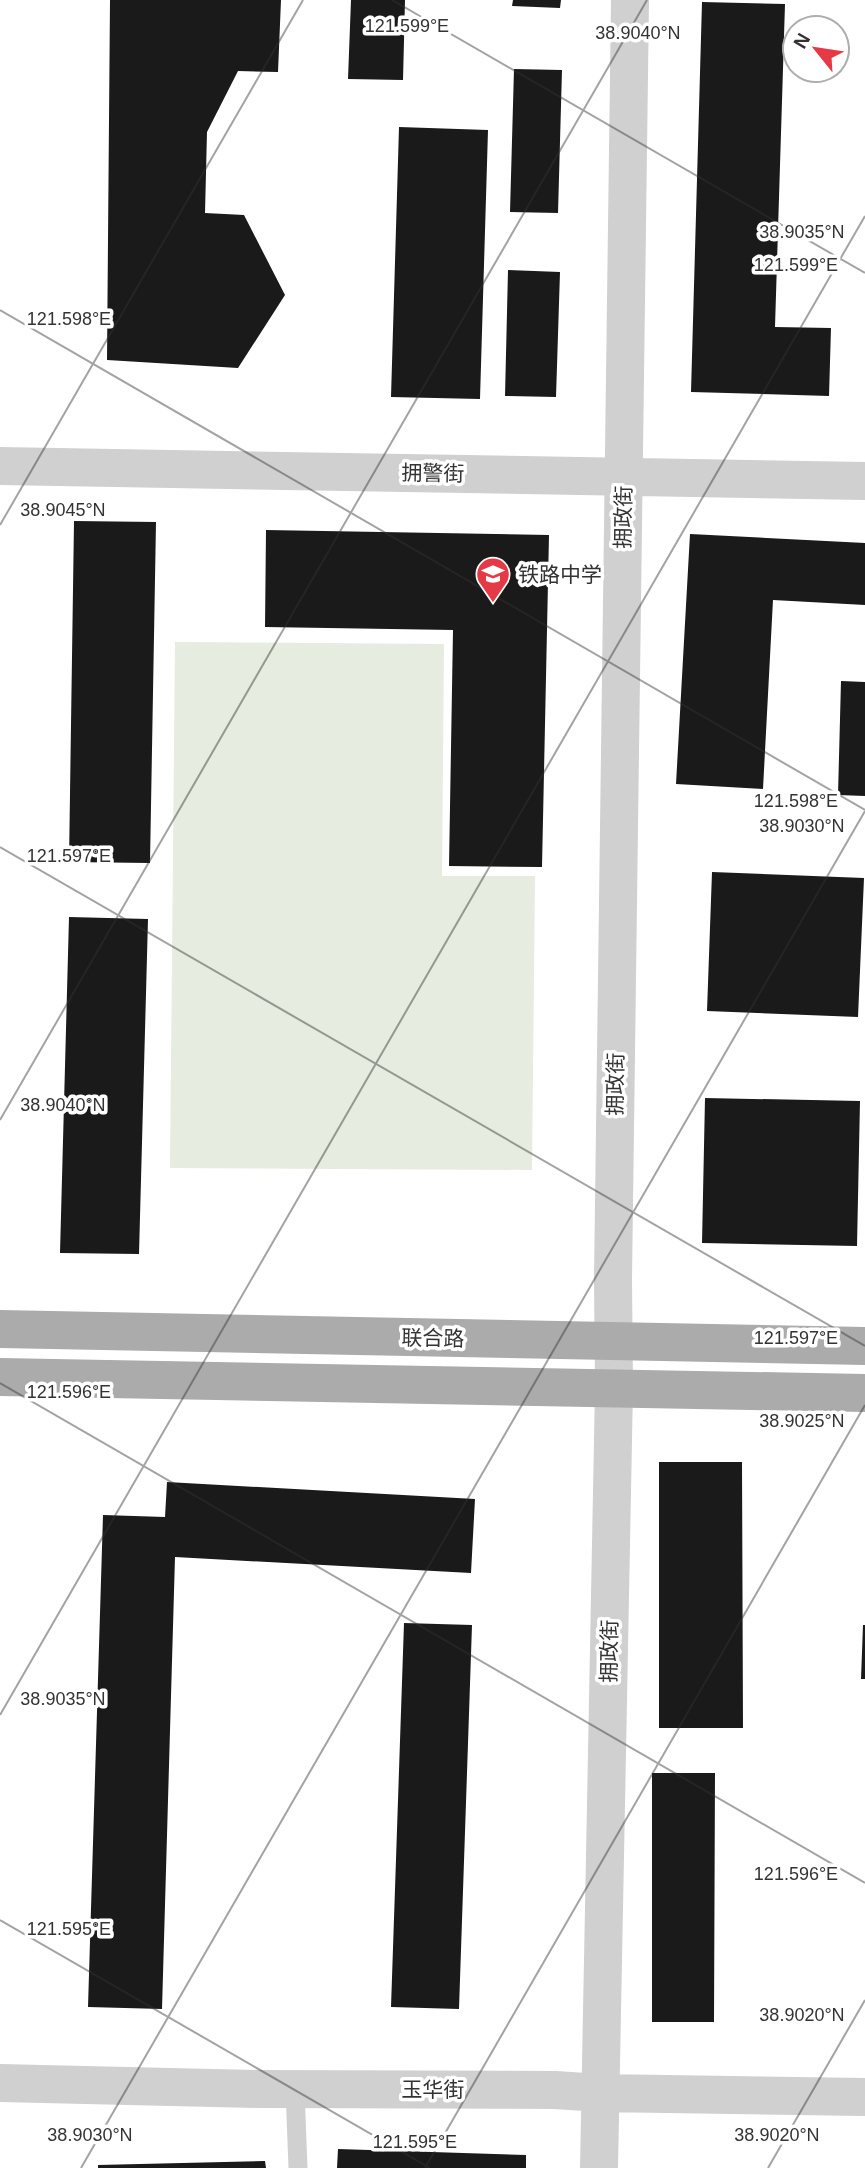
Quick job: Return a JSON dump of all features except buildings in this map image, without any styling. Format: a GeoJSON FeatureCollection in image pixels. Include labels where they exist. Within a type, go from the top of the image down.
{"type":"FeatureCollection","features":[{"type":"Feature","properties":{"kind":"main road","name":"联合路"},"geometry":{"type":"LineString","coordinates":[[0,1329],[865,1346]]}},
{"type":"Feature","properties":{"kind":"main road"},"geometry":{"type":"LineString","coordinates":[[0,1377],[865,1392]]}},
{"type":"Feature","properties":{"kind":"street","name":"拥政街"},"geometry":{"type":"LineString","coordinates":[[599,2168],[614,1388],[630,0]]}},
{"type":"Feature","properties":{"kind":"street","name":"拥警街"},"geometry":{"type":"LineString","coordinates":[[0,466],[865,481]]}},
{"type":"Feature","properties":{"kind":"street","name":"玉华街"},"geometry":{"type":"LineString","coordinates":[[0,2083],[865,2097]]}},
{"type":"Feature","properties":{"kind":"lane"},"geometry":{"type":"LineString","coordinates":[[295,2089],[298,2168]]}},
{"type":"Feature","properties":{"kind":"shaded area"},"geometry":{"type":"Polygon","coordinates":[[[175,642],[444,644],[442,876],[535,876],[532,1170],[170,1168],[175,642]]]}},
{"type":"Feature","properties":{"kind":"place","name":"铁路中学"},"geometry":{"type":"Point","coordinates":[493,604]}}]}
